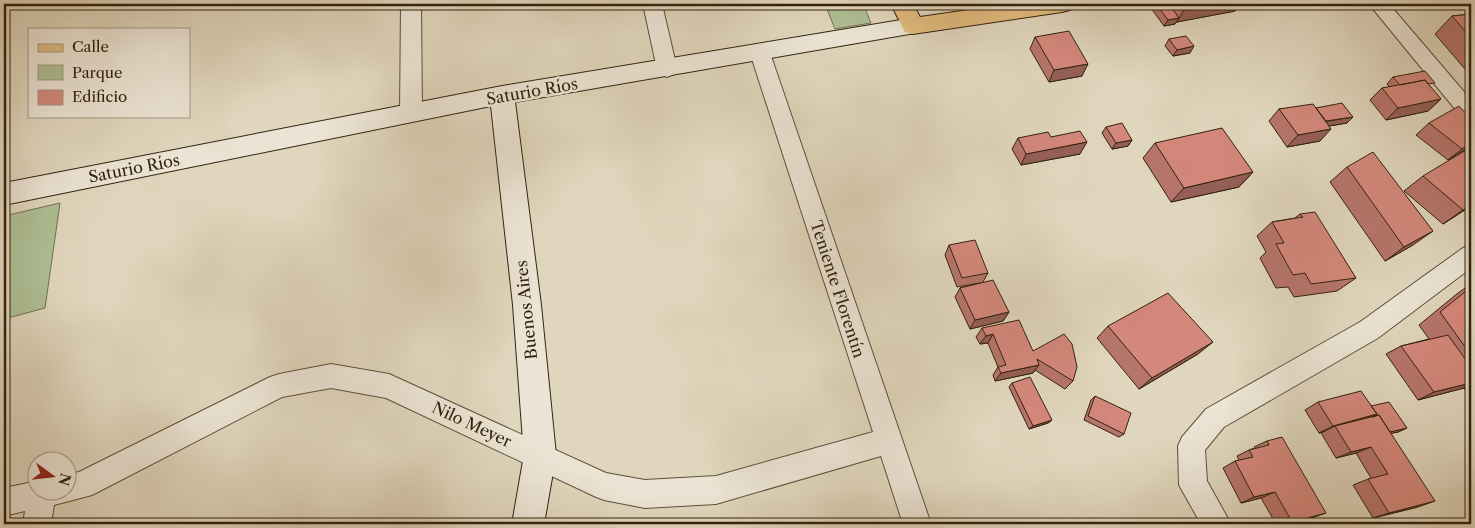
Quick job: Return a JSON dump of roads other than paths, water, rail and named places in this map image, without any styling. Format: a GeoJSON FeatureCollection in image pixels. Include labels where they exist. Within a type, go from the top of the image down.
{"type":"FeatureCollection","features":[{"type":"Feature","properties":{"kind":"main road"},"geometry":{"type":"LineString","coordinates":[[902,4],[914,26]]}},
{"type":"Feature","properties":{"kind":"main road","name":"Saturio Ríos"},"geometry":{"type":"LineString","coordinates":[[914,26],[1062,4]]}},
{"type":"Feature","properties":{"kind":"street"},"geometry":{"type":"LineString","coordinates":[[411,4],[411,113]]}},
{"type":"Feature","properties":{"kind":"street"},"geometry":{"type":"LineString","coordinates":[[652,4],[667,69]]}},
{"type":"Feature","properties":{"kind":"street"},"geometry":{"type":"LineString","coordinates":[[1378,4],[1471,114]]}},
{"type":"Feature","properties":{"kind":"street","name":"Saturio Ríos"},"geometry":{"type":"LineString","coordinates":[[4,194],[502,95],[667,69],[914,26]]}},
{"type":"Feature","properties":{"kind":"street","name":"Teniente Florentín"},"geometry":{"type":"LineString","coordinates":[[760,53],[917,524]]}},
{"type":"Feature","properties":{"kind":"street","name":"Buenos Aires"},"geometry":{"type":"LineString","coordinates":[[502,95],[527,305],[540,455],[528,524]]}},
{"type":"Feature","properties":{"kind":"street"},"geometry":{"type":"LineString","coordinates":[[1217,524],[1193,485],[1191,446],[1215,418],[1369,330],[1471,255]]}},
{"type":"Feature","properties":{"kind":"street","name":"Nilo Meyer"},"geometry":{"type":"LineString","coordinates":[[78,486],[279,386],[331,376],[389,386],[604,486],[645,494],[716,490],[888,440]]}},
{"type":"Feature","properties":{"kind":"street"},"geometry":{"type":"LineString","coordinates":[[4,502],[28,497]]}},
{"type":"Feature","properties":{"kind":"street"},"geometry":{"type":"LineString","coordinates":[[37,524],[46,500]]}}]}
